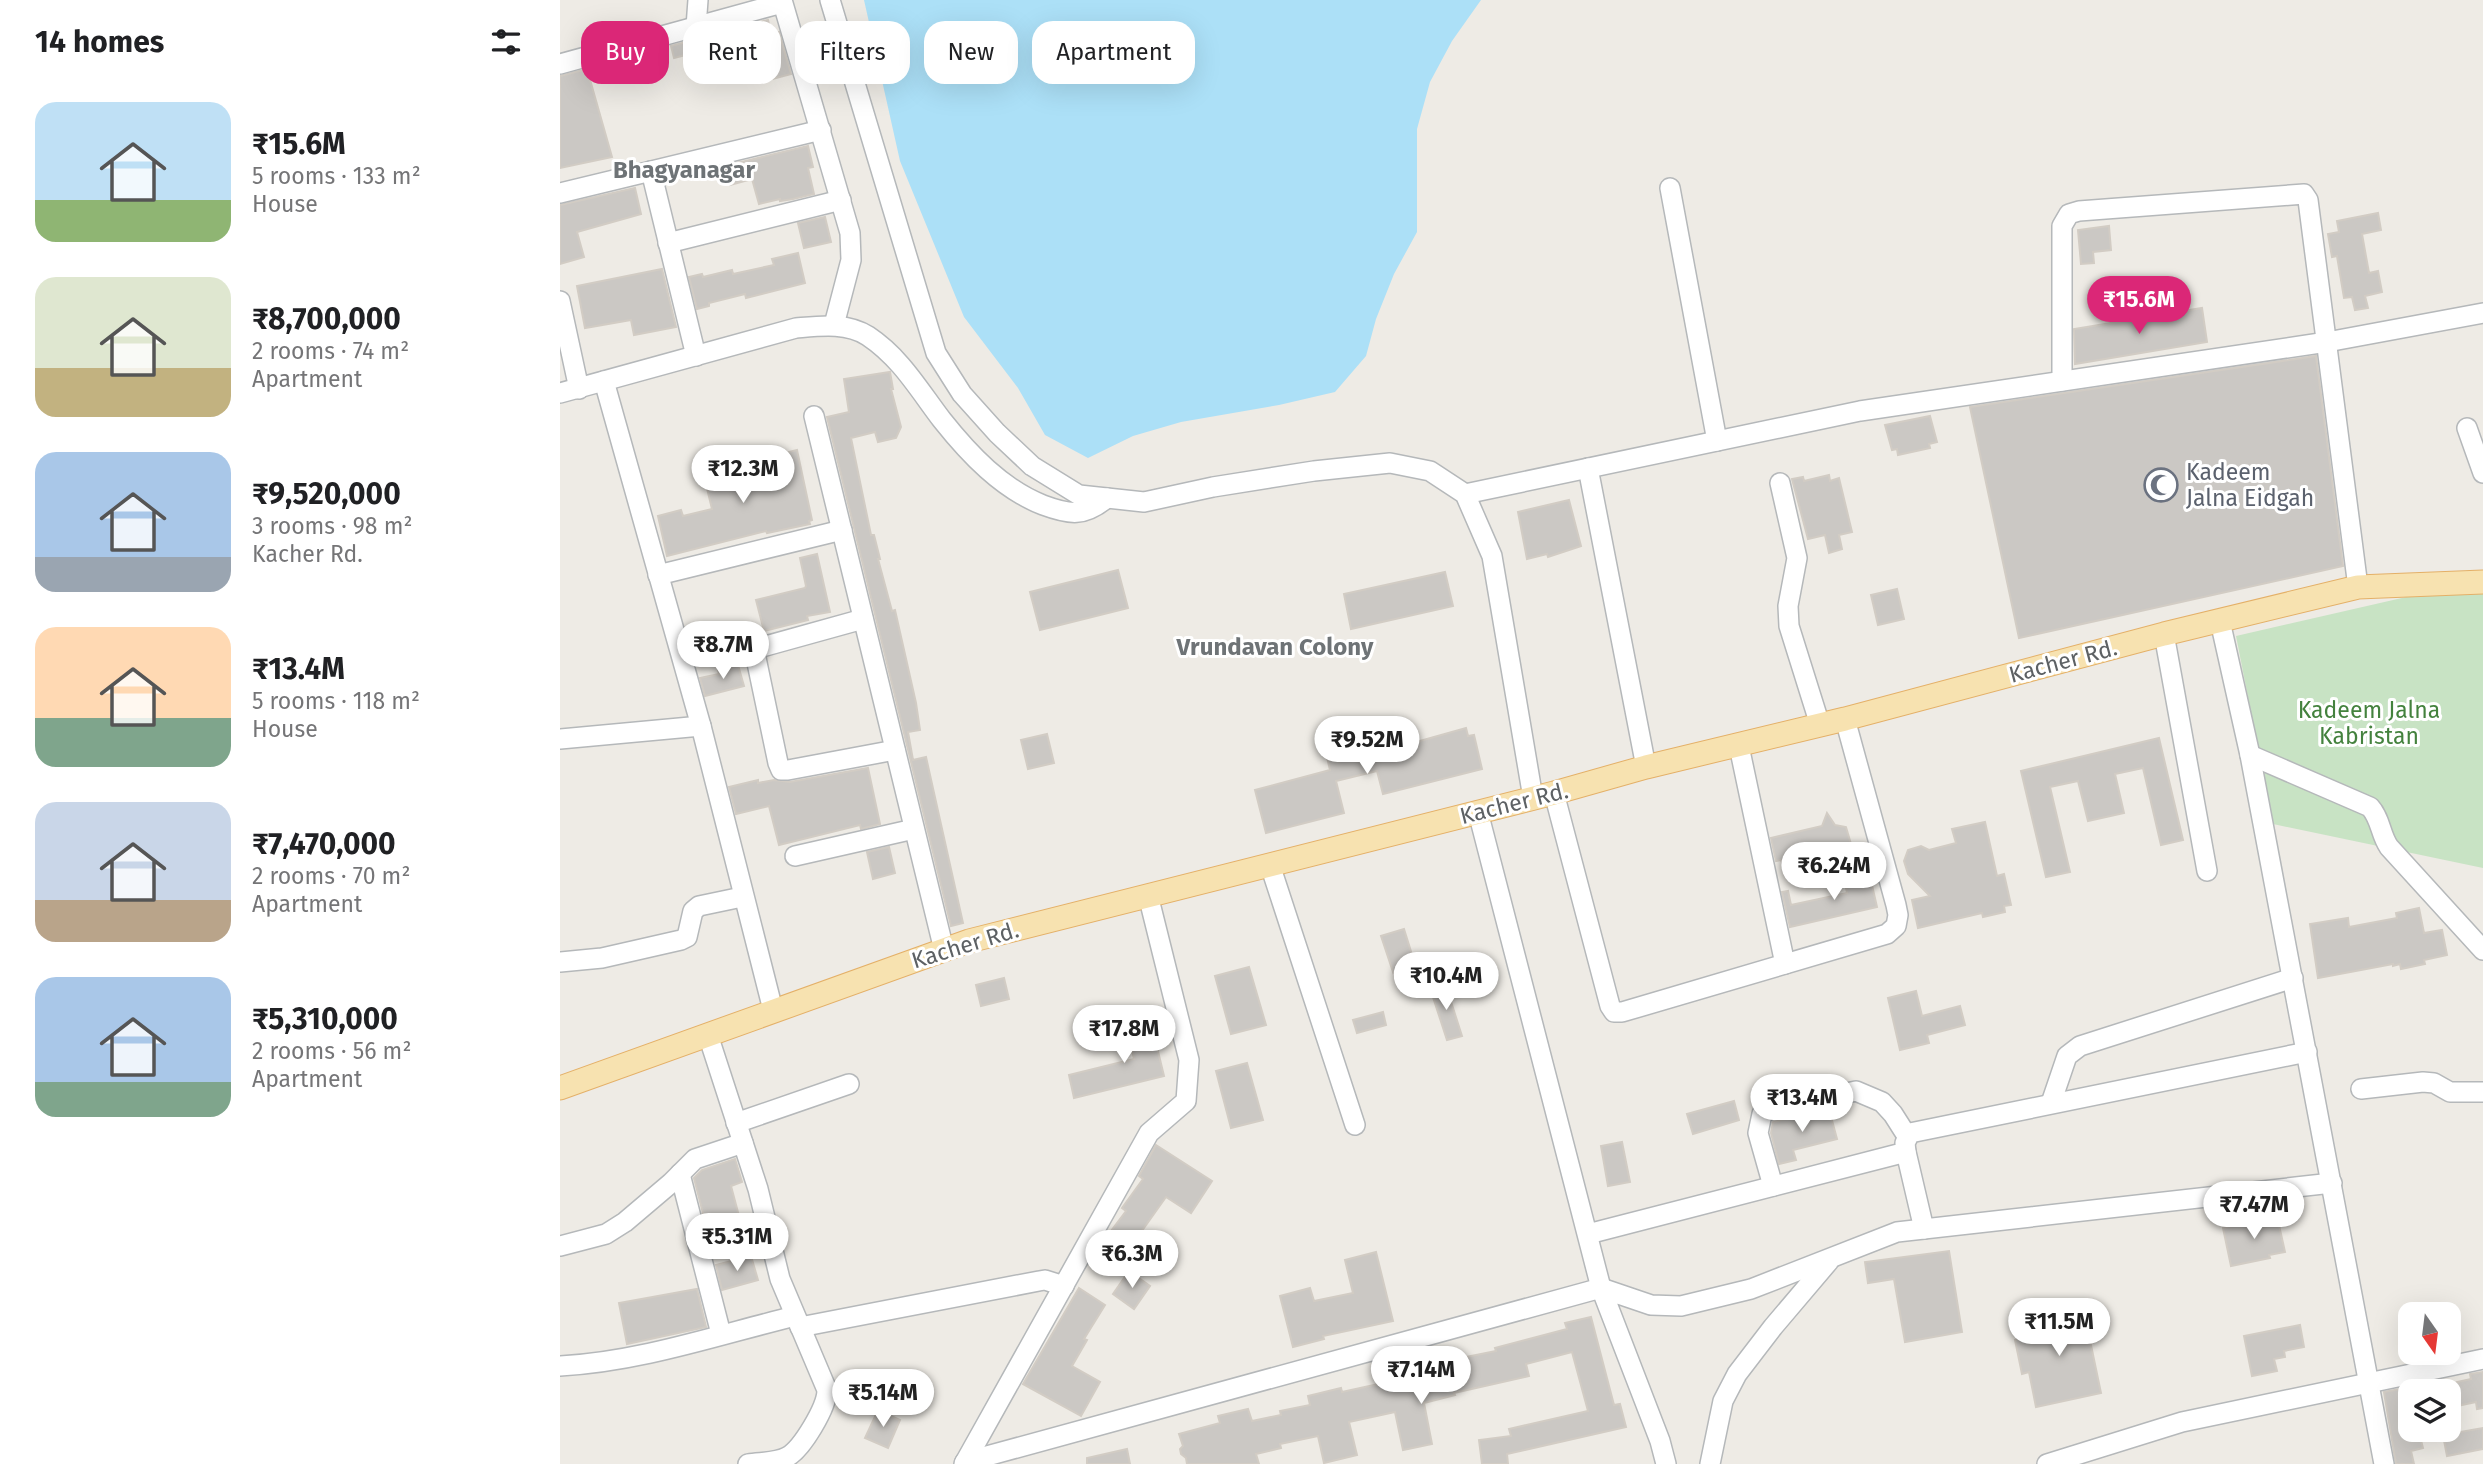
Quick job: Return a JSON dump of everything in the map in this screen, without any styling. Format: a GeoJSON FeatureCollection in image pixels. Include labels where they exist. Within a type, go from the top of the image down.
{"type":"FeatureCollection","features":[{"type":"Feature","properties":{"kind":"main road","name":"Kacher Rd."},"geometry":{"type":"LineString","coordinates":[[560,1088],[970,941],[1646,767],[1820,726],[2164,634],[2358,587],[2483,582]]}},
{"type":"Feature","properties":{"kind":"street"},"geometry":{"type":"LineString","coordinates":[[696,21],[698,0]]}},
{"type":"Feature","properties":{"kind":"street"},"geometry":{"type":"LineString","coordinates":[[830,0],[936,353],[962,394],[1032,467],[1079,495],[1144,502],[1213,487],[1314,471],[1390,463],[1430,471],[1465,494],[1492,556],[1544,795],[1614,1012],[1622,1012],[1887,934],[1896,926],[1896,905],[1844,719]]}},
{"type":"Feature","properties":{"kind":"street"},"geometry":{"type":"LineString","coordinates":[[716,21],[782,1],[850,233],[852,251],[834,325]]}},
{"type":"Feature","properties":{"kind":"street"},"geometry":{"type":"LineString","coordinates":[[560,64],[683,31]]}},
{"type":"Feature","properties":{"kind":"street"},"geometry":{"type":"LineString","coordinates":[[560,193],[821,130]]}},
{"type":"Feature","properties":{"kind":"street"},"geometry":{"type":"LineString","coordinates":[[651,171],[696,356]]}},
{"type":"Feature","properties":{"kind":"street"},"geometry":{"type":"LineString","coordinates":[[1670,188],[1717,441]]}},
{"type":"Feature","properties":{"kind":"street"},"geometry":{"type":"LineString","coordinates":[[2062,381],[2062,226],[2069,214],[2079,211],[2304,194],[2308,200],[2358,587]]}},
{"type":"Feature","properties":{"kind":"street"},"geometry":{"type":"LineString","coordinates":[[668,243],[841,201]]}},
{"type":"Feature","properties":{"kind":"street"},"geometry":{"type":"LineString","coordinates":[[560,301],[570,391],[796,328],[834,325],[867,335],[904,367],[942,420],[982,466],[1029,500],[1067,514],[1093,509],[1107,498]]}},
{"type":"Feature","properties":{"kind":"street"},"geometry":{"type":"LineString","coordinates":[[1465,494],[1860,411],[2327,342],[2483,313]]}},
{"type":"Feature","properties":{"kind":"street"},"geometry":{"type":"LineString","coordinates":[[604,381],[701,726],[772,1010]]}},
{"type":"Feature","properties":{"kind":"street"},"geometry":{"type":"LineString","coordinates":[[814,416],[944,950]]}},
{"type":"Feature","properties":{"kind":"street"},"geometry":{"type":"LineString","coordinates":[[2468,428],[2483,473]]}},
{"type":"Feature","properties":{"kind":"street"},"geometry":{"type":"LineString","coordinates":[[1587,468],[1646,767]]}},
{"type":"Feature","properties":{"kind":"street"},"geometry":{"type":"LineString","coordinates":[[1780,484],[1797,558],[1788,616],[1820,726]]}},
{"type":"Feature","properties":{"kind":"street"},"geometry":{"type":"LineString","coordinates":[[659,575],[842,530]]}},
{"type":"Feature","properties":{"kind":"street"},"geometry":{"type":"LineString","coordinates":[[863,619],[762,647],[757,651],[756,658],[779,767],[788,770],[895,750]]}},
{"type":"Feature","properties":{"kind":"street"},"geometry":{"type":"LineString","coordinates":[[2220,621],[2250,755],[2384,1464]]}},
{"type":"Feature","properties":{"kind":"street"},"geometry":{"type":"LineString","coordinates":[[2164,634],[2207,871]]}},
{"type":"Feature","properties":{"kind":"street"},"geometry":{"type":"LineString","coordinates":[[560,739],[701,726]]}},
{"type":"Feature","properties":{"kind":"street"},"geometry":{"type":"LineString","coordinates":[[1739,746],[1785,964]]}},
{"type":"Feature","properties":{"kind":"street"},"geometry":{"type":"LineString","coordinates":[[2250,755],[2370,807],[2378,818],[2381,834],[2389,847],[2483,950]]}},
{"type":"Feature","properties":{"kind":"street"},"geometry":{"type":"LineString","coordinates":[[1478,812],[1601,1288],[1660,1441],[1666,1464]]}},
{"type":"Feature","properties":{"kind":"street"},"geometry":{"type":"LineString","coordinates":[[795,856],[914,829]]}},
{"type":"Feature","properties":{"kind":"street"},"geometry":{"type":"LineString","coordinates":[[1270,865],[1354,1125]]}},
{"type":"Feature","properties":{"kind":"street"},"geometry":{"type":"LineString","coordinates":[[964,1463],[1149,1133],[1186,1101],[1189,1060],[1148,895]]}},
{"type":"Feature","properties":{"kind":"street"},"geometry":{"type":"LineString","coordinates":[[560,962],[602,958],[681,940],[687,937],[693,911],[699,906],[743,897]]}},
{"type":"Feature","properties":{"kind":"street"},"geometry":{"type":"LineString","coordinates":[[2051,1103],[2067,1056],[2080,1046],[2293,978]]}},
{"type":"Feature","properties":{"kind":"street"},"geometry":{"type":"LineString","coordinates":[[708,1035],[758,1189],[780,1279],[825,1381],[827,1398],[824,1407],[791,1455],[778,1460],[748,1464]]}},
{"type":"Feature","properties":{"kind":"street"},"geometry":{"type":"LineString","coordinates":[[1588,1234],[1773,1186],[1906,1144],[1917,1130],[2307,1052]]}},
{"type":"Feature","properties":{"kind":"street"},"geometry":{"type":"LineString","coordinates":[[2361,1089],[2423,1082],[2434,1083],[2450,1092],[2483,1092]]}},
{"type":"Feature","properties":{"kind":"street"},"geometry":{"type":"LineString","coordinates":[[737,1123],[849,1084]]}},
{"type":"Feature","properties":{"kind":"street"},"geometry":{"type":"LineString","coordinates":[[1773,1186],[1758,1133],[1762,1114],[1769,1110],[1856,1091],[1882,1102],[1894,1114],[1906,1144],[1924,1229]]}},
{"type":"Feature","properties":{"kind":"street"},"geometry":{"type":"LineString","coordinates":[[560,1246],[595,1238],[616,1228],[671,1183],[689,1163],[700,1156],[743,1143]]}},
{"type":"Feature","properties":{"kind":"street"},"geometry":{"type":"LineString","coordinates":[[680,1174],[721,1334]]}},
{"type":"Feature","properties":{"kind":"street"},"geometry":{"type":"LineString","coordinates":[[964,1463],[1601,1288],[1651,1305],[1681,1306],[1751,1289],[1897,1232],[2332,1183]]}},
{"type":"Feature","properties":{"kind":"street"},"geometry":{"type":"LineString","coordinates":[[1710,1464],[1723,1401],[1737,1374],[1832,1258]]}},
{"type":"Feature","properties":{"kind":"street"},"geometry":{"type":"LineString","coordinates":[[560,1366],[627,1358],[721,1334],[1045,1280],[1064,1286]]}},
{"type":"Feature","properties":{"kind":"street"},"geometry":{"type":"LineString","coordinates":[[2047,1464],[2182,1422],[2483,1359]]}},
{"type":"Feature","properties":{"kind":"green space","name":"Kadeem Jalna Kabristan"},"geometry":{"type":"Polygon","coordinates":[[[2483,590],[2483,868],[2273,824],[2236,636],[2415,595],[2483,590]]]}},
{"type":"Feature","properties":{"kind":"water"},"geometry":{"type":"Polygon","coordinates":[[[864,0],[1481,0],[1452,41],[1430,82],[1417,129],[1417,232],[1394,274],[1376,319],[1366,356],[1335,392],[1181,422],[1133,436],[1088,458],[1045,435],[1018,388],[964,317],[900,161],[883,84],[910,84],[910,21],[869,21],[864,0]]]}},
{"type":"Feature","properties":{"kind":"building"},"geometry":{"type":"Polygon","coordinates":[[[781,39],[791,74],[781,77],[781,39]]]}},
{"type":"Feature","properties":{"kind":"building"},"geometry":{"type":"Polygon","coordinates":[[[683,43],[683,56],[674,58],[671,46],[683,43]]]}},
{"type":"Feature","properties":{"kind":"building"},"geometry":{"type":"Polygon","coordinates":[[[581,71],[581,84],[591,84],[612,157],[560,168],[560,76],[581,71]]]}},
{"type":"Feature","properties":{"kind":"building"},"geometry":{"type":"Polygon","coordinates":[[[808,146],[813,167],[808,168],[814,194],[759,204],[752,179],[730,185],[725,166],[808,146]]]}},
{"type":"Feature","properties":{"kind":"building"},"geometry":{"type":"Polygon","coordinates":[[[635,188],[641,214],[577,232],[584,257],[560,264],[560,205],[635,188]]]}},
{"type":"Feature","properties":{"kind":"building"},"geometry":{"type":"Polygon","coordinates":[[[2378,213],[2381,230],[2362,234],[2369,273],[2378,271],[2382,292],[2365,296],[2368,308],[2355,310],[2352,297],[2344,298],[2337,256],[2332,257],[2328,234],[2339,232],[2337,221],[2378,213]]]}},
{"type":"Feature","properties":{"kind":"building"},"geometry":{"type":"Polygon","coordinates":[[[825,217],[831,242],[804,248],[798,223],[825,217]]]}},
{"type":"Feature","properties":{"kind":"building"},"geometry":{"type":"Polygon","coordinates":[[[2109,226],[2111,250],[2093,252],[2094,263],[2081,264],[2078,230],[2109,226]]]}},
{"type":"Feature","properties":{"kind":"building"},"geometry":{"type":"Polygon","coordinates":[[[798,253],[805,283],[746,298],[745,294],[709,303],[709,306],[697,309],[689,277],[702,274],[703,277],[732,270],[733,274],[774,265],[772,259],[798,253]]]}},
{"type":"Feature","properties":{"kind":"building"},"geometry":{"type":"Polygon","coordinates":[[[662,269],[676,327],[634,335],[631,320],[585,328],[577,286],[662,269]]]}},
{"type":"Feature","properties":{"kind":"building"},"geometry":{"type":"Polygon","coordinates":[[[2202,308],[2207,342],[2075,364],[2074,329],[2202,308]]]}},
{"type":"Feature","properties":{"kind":"building","name":"Kadeem Jalna Eidgah"},"geometry":{"type":"Polygon","coordinates":[[[2316,356],[2343,566],[2019,638],[1970,407],[2316,356]]]}},
{"type":"Feature","properties":{"kind":"building"},"geometry":{"type":"Polygon","coordinates":[[[890,372],[891,389],[901,427],[896,438],[878,442],[875,432],[851,438],[871,535],[874,535],[892,611],[895,610],[916,703],[920,730],[908,732],[913,760],[926,757],[963,923],[951,926],[827,417],[849,412],[844,379],[890,372]]]}},
{"type":"Feature","properties":{"kind":"building"},"geometry":{"type":"Polygon","coordinates":[[[1930,416],[1937,442],[1929,444],[1930,448],[1898,455],[1897,449],[1892,450],[1885,425],[1930,416]]]}},
{"type":"Feature","properties":{"kind":"building"},"geometry":{"type":"Polygon","coordinates":[[[797,450],[812,520],[809,521],[810,524],[767,533],[766,531],[667,556],[658,516],[681,510],[683,516],[712,509],[704,476],[797,450]]]}},
{"type":"Feature","properties":{"kind":"building"},"geometry":{"type":"Polygon","coordinates":[[[1829,475],[1830,481],[1839,478],[1852,532],[1839,535],[1842,549],[1829,553],[1825,535],[1808,539],[1792,479],[1803,477],[1804,481],[1829,475]]]}},
{"type":"Feature","properties":{"kind":"building"},"geometry":{"type":"Polygon","coordinates":[[[1569,500],[1581,546],[1548,557],[1547,554],[1527,559],[1518,512],[1569,500]]]}},
{"type":"Feature","properties":{"kind":"building"},"geometry":{"type":"Polygon","coordinates":[[[817,554],[830,612],[807,616],[808,620],[764,631],[756,600],[805,588],[800,558],[817,554]]]}},
{"type":"Feature","properties":{"kind":"building"},"geometry":{"type":"Polygon","coordinates":[[[1118,570],[1128,608],[1040,630],[1030,592],[1118,570]]]}},
{"type":"Feature","properties":{"kind":"building"},"geometry":{"type":"Polygon","coordinates":[[[1445,572],[1453,606],[1351,629],[1344,594],[1445,572]]]}},
{"type":"Feature","properties":{"kind":"building"},"geometry":{"type":"Polygon","coordinates":[[[1897,589],[1904,619],[1878,625],[1871,595],[1897,589]]]}},
{"type":"Feature","properties":{"kind":"building"},"geometry":{"type":"Polygon","coordinates":[[[738,665],[744,686],[705,696],[700,678],[719,674],[718,670],[738,665]]]}},
{"type":"Feature","properties":{"kind":"building"},"geometry":{"type":"Polygon","coordinates":[[[1466,728],[1468,736],[1474,735],[1482,769],[1383,794],[1377,771],[1336,781],[1344,813],[1266,833],[1255,790],[1330,770],[1326,753],[1369,741],[1372,750],[1401,743],[1402,746],[1466,728]]]}},
{"type":"Feature","properties":{"kind":"building"},"geometry":{"type":"Polygon","coordinates":[[[1047,734],[1054,763],[1028,769],[1021,740],[1047,734]]]}},
{"type":"Feature","properties":{"kind":"building"},"geometry":{"type":"Polygon","coordinates":[[[2159,738],[2183,840],[2161,845],[2143,768],[2115,774],[2124,813],[2088,821],[2078,781],[2050,787],[2070,872],[2046,877],[2021,771],[2159,738]]]}},
{"type":"Feature","properties":{"kind":"building"},"geometry":{"type":"Polygon","coordinates":[[[868,768],[880,824],[861,829],[860,825],[779,845],[769,806],[736,814],[729,787],[758,780],[758,783],[774,780],[790,782],[868,768]]]}},
{"type":"Feature","properties":{"kind":"building"},"geometry":{"type":"Polygon","coordinates":[[[1827,813],[1835,825],[1846,827],[1851,844],[1844,846],[1845,849],[1830,852],[1829,848],[1795,856],[1796,862],[1783,865],[1781,860],[1776,861],[1771,838],[1822,826],[1827,813]]]}},
{"type":"Feature","properties":{"kind":"building"},"geometry":{"type":"Polygon","coordinates":[[[1985,822],[1997,876],[2004,874],[2011,905],[2004,906],[2005,912],[1983,917],[1982,913],[1918,928],[1912,900],[1930,896],[1908,874],[1904,861],[1908,850],[1921,846],[1929,850],[1956,843],[1952,829],[1985,822]]]}},
{"type":"Feature","properties":{"kind":"building"},"geometry":{"type":"Polygon","coordinates":[[[889,847],[895,873],[873,879],[867,852],[889,847]]]}},
{"type":"Feature","properties":{"kind":"building"},"geometry":{"type":"Polygon","coordinates":[[[1869,872],[1877,907],[1790,927],[1782,892],[1788,891],[1791,905],[1847,893],[1844,877],[1869,872]]]}},
{"type":"Feature","properties":{"kind":"building"},"geometry":{"type":"Polygon","coordinates":[[[2419,908],[2424,933],[2442,930],[2447,955],[2424,960],[2425,964],[2401,969],[2400,964],[2393,964],[2318,978],[2310,924],[2348,918],[2349,927],[2397,918],[2396,913],[2419,908]]]}},
{"type":"Feature","properties":{"kind":"building"},"geometry":{"type":"Polygon","coordinates":[[[1404,929],[1419,977],[1397,984],[1381,936],[1404,929]]]}},
{"type":"Feature","properties":{"kind":"building"},"geometry":{"type":"Polygon","coordinates":[[[1249,967],[1266,1025],[1231,1034],[1215,976],[1249,967]]]}},
{"type":"Feature","properties":{"kind":"building"},"geometry":{"type":"Polygon","coordinates":[[[1004,978],[1009,999],[981,1006],[976,985],[1004,978]]]}},
{"type":"Feature","properties":{"kind":"building"},"geometry":{"type":"Polygon","coordinates":[[[1445,983],[1462,1036],[1447,1040],[1430,988],[1445,983]]]}},
{"type":"Feature","properties":{"kind":"building"},"geometry":{"type":"Polygon","coordinates":[[[1916,991],[1922,1016],[1960,1006],[1965,1025],[1927,1035],[1929,1043],[1900,1050],[1888,998],[1916,991]]]}},
{"type":"Feature","properties":{"kind":"building"},"geometry":{"type":"Polygon","coordinates":[[[1383,1012],[1386,1025],[1357,1033],[1353,1020],[1383,1012]]]}},
{"type":"Feature","properties":{"kind":"building"},"geometry":{"type":"Polygon","coordinates":[[[1150,1018],[1164,1076],[1074,1098],[1069,1075],[1134,1059],[1126,1024],[1150,1018]]]}},
{"type":"Feature","properties":{"kind":"building"},"geometry":{"type":"Polygon","coordinates":[[[1247,1063],[1263,1120],[1231,1128],[1216,1071],[1247,1063]]]}},
{"type":"Feature","properties":{"kind":"building"},"geometry":{"type":"Polygon","coordinates":[[[1734,1101],[1739,1120],[1693,1134],[1687,1114],[1734,1101]]]}},
{"type":"Feature","properties":{"kind":"building"},"geometry":{"type":"Polygon","coordinates":[[[1829,1109],[1837,1139],[1793,1150],[1796,1160],[1779,1164],[1771,1133],[1773,1122],[1829,1109]]]}},
{"type":"Feature","properties":{"kind":"building"},"geometry":{"type":"Polygon","coordinates":[[[1622,1142],[1630,1182],[1608,1186],[1601,1146],[1622,1142]]]}},
{"type":"Feature","properties":{"kind":"building"},"geometry":{"type":"Polygon","coordinates":[[[1156,1145],[1212,1181],[1191,1213],[1166,1197],[1139,1235],[1156,1247],[1142,1266],[1105,1239],[1126,1211],[1122,1208],[1143,1179],[1139,1176],[1156,1145]]]}},
{"type":"Feature","properties":{"kind":"building"},"geometry":{"type":"Polygon","coordinates":[[[735,1159],[742,1182],[731,1186],[739,1216],[706,1225],[694,1178],[702,1170],[735,1159]]]}},
{"type":"Feature","properties":{"kind":"building"},"geometry":{"type":"Polygon","coordinates":[[[2277,1216],[2285,1252],[2231,1266],[2223,1228],[2277,1216]]]}},
{"type":"Feature","properties":{"kind":"building"},"geometry":{"type":"Polygon","coordinates":[[[1949,1251],[1962,1332],[1905,1342],[1894,1279],[1868,1283],[1865,1262],[1949,1251]]]}},
{"type":"Feature","properties":{"kind":"building"},"geometry":{"type":"Polygon","coordinates":[[[1376,1252],[1393,1321],[1323,1336],[1324,1339],[1293,1347],[1280,1296],[1310,1288],[1314,1301],[1353,1293],[1345,1260],[1376,1252]]]}},
{"type":"Feature","properties":{"kind":"building"},"geometry":{"type":"Polygon","coordinates":[[[751,1256],[758,1280],[722,1290],[716,1265],[751,1256]]]}},
{"type":"Feature","properties":{"kind":"building"},"geometry":{"type":"Polygon","coordinates":[[[1129,1271],[1150,1286],[1134,1309],[1113,1294],[1129,1271]]]}},
{"type":"Feature","properties":{"kind":"building"},"geometry":{"type":"Polygon","coordinates":[[[1079,1288],[1105,1305],[1084,1339],[1087,1340],[1072,1366],[1100,1382],[1081,1416],[1023,1384],[1079,1288]]]}},
{"type":"Feature","properties":{"kind":"building"},"geometry":{"type":"Polygon","coordinates":[[[697,1289],[706,1327],[627,1344],[619,1303],[697,1289]]]}},
{"type":"Feature","properties":{"kind":"building"},"geometry":{"type":"Polygon","coordinates":[[[2083,1307],[2101,1393],[2036,1407],[2029,1372],[2022,1374],[2015,1340],[2030,1336],[2027,1319],[2083,1307]]]}},
{"type":"Feature","properties":{"kind":"building"},"geometry":{"type":"Polygon","coordinates":[[[1591,1317],[1614,1405],[1620,1404],[1626,1427],[1507,1454],[1508,1464],[1482,1464],[1479,1440],[1511,1436],[1509,1429],[1588,1411],[1572,1352],[1526,1364],[1529,1376],[1454,1393],[1455,1395],[1424,1403],[1432,1444],[1403,1450],[1395,1412],[1349,1422],[1357,1455],[1324,1463],[1318,1436],[1280,1444],[1281,1448],[1256,1454],[1259,1464],[1187,1464],[1186,1458],[1181,1454],[1180,1449],[1183,1446],[1179,1434],[1220,1423],[1218,1416],[1248,1409],[1252,1421],[1281,1415],[1280,1411],[1310,1405],[1308,1396],[1341,1388],[1342,1392],[1383,1383],[1382,1380],[1416,1371],[1415,1368],[1496,1351],[1495,1348],[1567,1329],[1565,1323],[1591,1317]]]}},
{"type":"Feature","properties":{"kind":"building"},"geometry":{"type":"Polygon","coordinates":[[[2300,1325],[2304,1347],[2284,1351],[2285,1357],[2274,1359],[2277,1371],[2252,1376],[2244,1336],[2300,1325]]]}},
{"type":"Feature","properties":{"kind":"building"},"geometry":{"type":"Polygon","coordinates":[[[2483,1372],[2483,1408],[2477,1409],[2476,1402],[2461,1405],[2461,1381],[2471,1379],[2470,1374],[2483,1372]]]}},
{"type":"Feature","properties":{"kind":"building"},"geometry":{"type":"Polygon","coordinates":[[[2398,1389],[2398,1442],[2421,1442],[2423,1448],[2411,1451],[2414,1464],[2396,1464],[2384,1392],[2398,1389]]]}},
{"type":"Feature","properties":{"kind":"building"},"geometry":{"type":"Polygon","coordinates":[[[878,1410],[900,1420],[888,1448],[865,1438],[878,1410]]]}},
{"type":"Feature","properties":{"kind":"building"},"geometry":{"type":"Polygon","coordinates":[[[2483,1428],[2483,1449],[2447,1456],[2444,1442],[2461,1442],[2461,1432],[2483,1428]]]}},
{"type":"Feature","properties":{"kind":"building"},"geometry":{"type":"Polygon","coordinates":[[[1127,1449],[1130,1464],[1087,1464],[1087,1458],[1127,1449]]]}},
{"type":"Feature","properties":{"kind":"place","name":"Kadeem Jalna Eidgah"},"geometry":{"type":"Point","coordinates":[2161,485]}},
{"type":"Feature","properties":{"kind":"district","name":"Bhagyanagar"},"geometry":{"type":"Point","coordinates":[684,170]}},
{"type":"Feature","properties":{"kind":"district","name":"Vrundavan Colony"},"geometry":{"type":"Point","coordinates":[1275,647]}}]}
